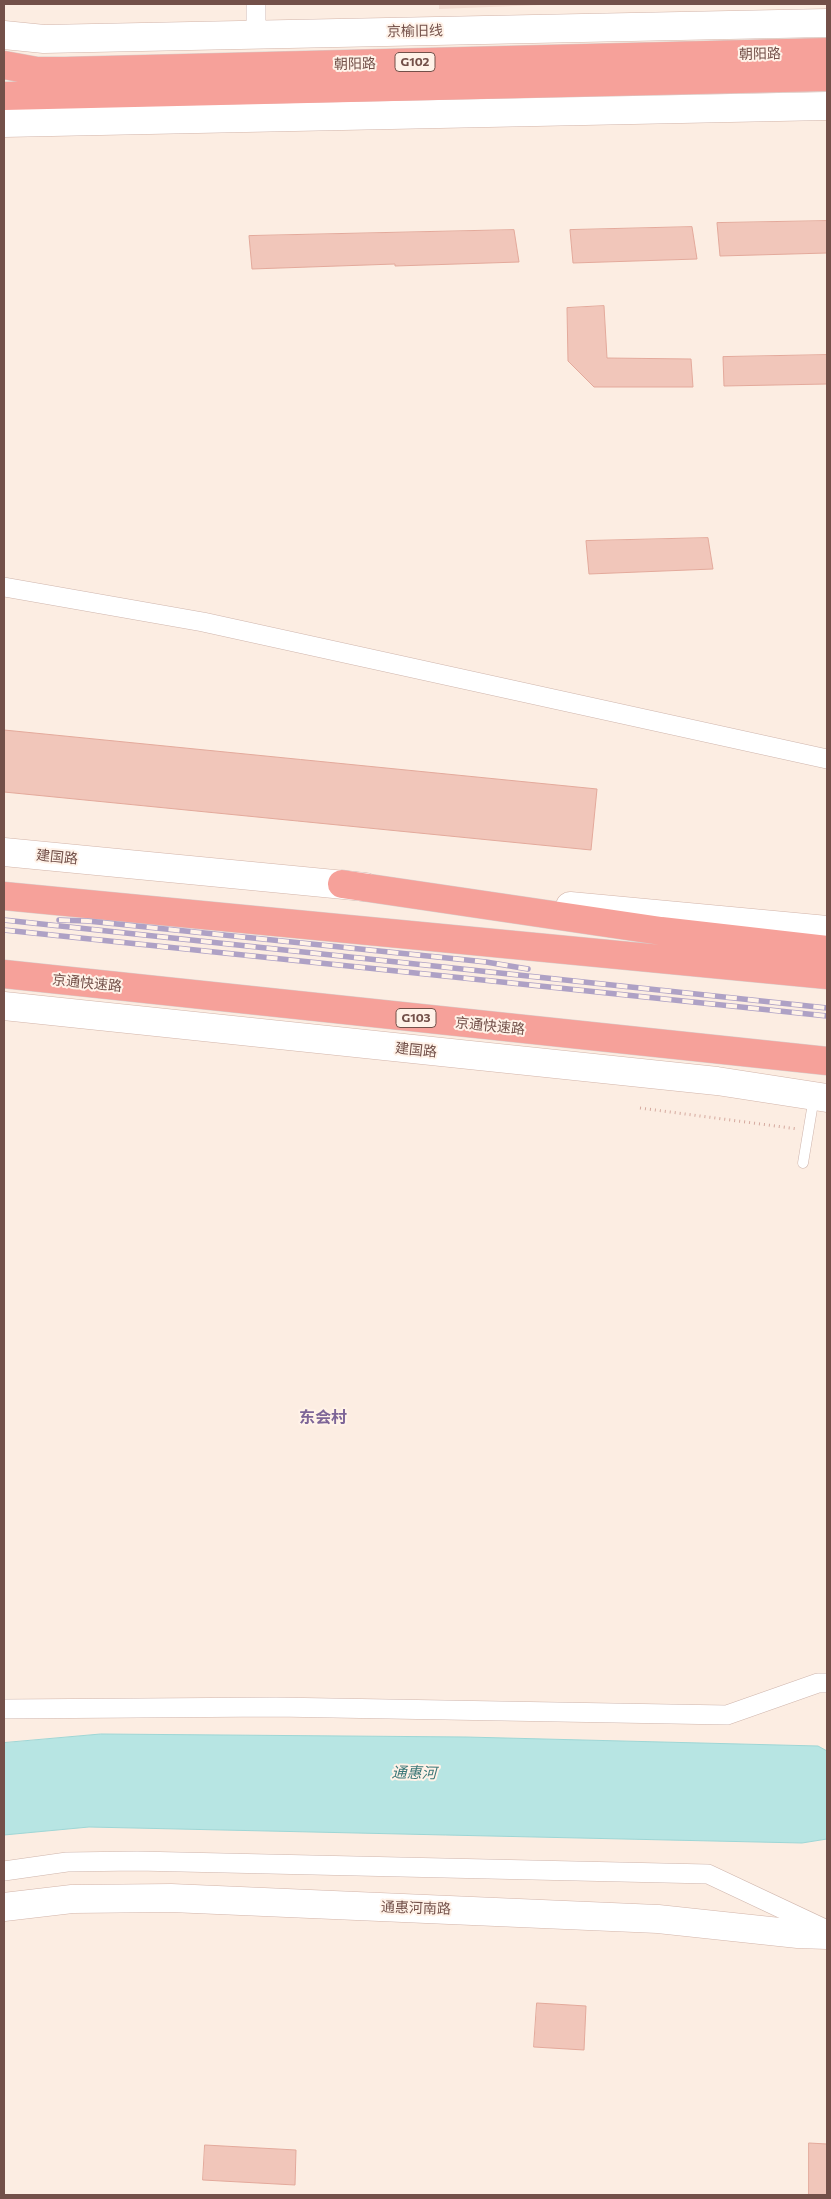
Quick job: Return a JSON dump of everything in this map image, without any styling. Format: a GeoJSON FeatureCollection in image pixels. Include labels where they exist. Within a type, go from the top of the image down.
{"type":"FeatureCollection","features":[{"type":"Feature","properties":{"kind":"highway","name":"朝阳路"},"geometry":{"type":"LineString","coordinates":[[4,65],[37,71],[827,52]]}},
{"type":"Feature","properties":{"kind":"highway","name":"朝阳路"},"geometry":{"type":"LineString","coordinates":[[4,96],[827,77]]}},
{"type":"Feature","properties":{"kind":"highway"},"geometry":{"type":"LineString","coordinates":[[342,884],[661,931],[827,950]]}},
{"type":"Feature","properties":{"kind":"highway"},"geometry":{"type":"LineString","coordinates":[[4,896],[827,976]]}},
{"type":"Feature","properties":{"kind":"highway","name":"京通快速路"},"geometry":{"type":"LineString","coordinates":[[4,974],[827,1061]]}},
{"type":"Feature","properties":{"kind":"street"},"geometry":{"type":"LineString","coordinates":[[256,4],[256,34]]}},
{"type":"Feature","properties":{"kind":"street","name":"京榆旧线"},"geometry":{"type":"LineString","coordinates":[[4,35],[44,39],[827,23]]}},
{"type":"Feature","properties":{"kind":"street"},"geometry":{"type":"LineString","coordinates":[[4,123],[827,106]]}},
{"type":"Feature","properties":{"kind":"street"},"geometry":{"type":"LineString","coordinates":[[4,588],[203,622],[827,759]]}},
{"type":"Feature","properties":{"kind":"street","name":"建国路"},"geometry":{"type":"LineString","coordinates":[[4,852],[827,930]]}},
{"type":"Feature","properties":{"kind":"street","name":"建国路"},"geometry":{"type":"LineString","coordinates":[[4,1006],[707,1080],[821,1097]]}},
{"type":"Feature","properties":{"kind":"street"},"geometry":{"type":"LineString","coordinates":[[4,1709],[276,1707],[727,1715],[818,1683],[827,1683]]}},
{"type":"Feature","properties":{"kind":"street"},"geometry":{"type":"LineString","coordinates":[[4,1871],[67,1862],[137,1861],[708,1874],[827,1930]]}},
{"type":"Feature","properties":{"kind":"street","name":"通惠河南路"},"geometry":{"type":"LineString","coordinates":[[4,1907],[72,1899],[171,1898],[658,1919],[798,1934],[827,1935]]}},
{"type":"Feature","properties":{"kind":"lane"},"geometry":{"type":"LineString","coordinates":[[803,1164],[821,1097]]}},
{"type":"Feature","properties":{"kind":"path"},"geometry":{"type":"LineString","coordinates":[[640,1108],[792,1128]]}},
{"type":"Feature","properties":{"kind":"shaded area"},"geometry":{"type":"Polygon","coordinates":[[[439,4],[566,4],[439,9],[439,4]]]}},
{"type":"Feature","properties":{"kind":"water","name":"通惠河"},"geometry":{"type":"Polygon","coordinates":[[[101,1734],[466,1737],[818,1746],[827,1751],[827,1839],[802,1843],[89,1827],[4,1835],[4,1743],[101,1734]]]}},
{"type":"Feature","properties":{"kind":"building"},"geometry":{"type":"Polygon","coordinates":[[[827,221],[827,253],[720,256],[717,223],[827,221]]]}},
{"type":"Feature","properties":{"kind":"building"},"geometry":{"type":"Polygon","coordinates":[[[692,227],[697,259],[573,263],[570,230],[692,227]]]}},
{"type":"Feature","properties":{"kind":"building"},"geometry":{"type":"Polygon","coordinates":[[[514,230],[519,262],[395,266],[395,264],[252,269],[249,236],[514,230]]]}},
{"type":"Feature","properties":{"kind":"building"},"geometry":{"type":"Polygon","coordinates":[[[604,306],[607,358],[691,359],[693,387],[594,387],[568,361],[567,308],[604,306]]]}},
{"type":"Feature","properties":{"kind":"building"},"geometry":{"type":"Polygon","coordinates":[[[827,355],[827,384],[724,386],[723,357],[827,355]]]}},
{"type":"Feature","properties":{"kind":"building"},"geometry":{"type":"Polygon","coordinates":[[[708,538],[713,569],[589,574],[586,541],[708,538]]]}},
{"type":"Feature","properties":{"kind":"building"},"geometry":{"type":"Polygon","coordinates":[[[4,730],[597,789],[591,850],[4,792],[4,730]]]}},
{"type":"Feature","properties":{"kind":"building"},"geometry":{"type":"Polygon","coordinates":[[[537,2003],[586,2006],[584,2050],[534,2047],[537,2003]]]}},
{"type":"Feature","properties":{"kind":"building"},"geometry":{"type":"Polygon","coordinates":[[[809,2143],[827,2144],[827,2195],[809,2195],[809,2143]]]}},
{"type":"Feature","properties":{"kind":"building"},"geometry":{"type":"Polygon","coordinates":[[[205,2145],[296,2150],[295,2185],[203,2180],[205,2145]]]}},
{"type":"Feature","properties":{"kind":"railway"},"geometry":{"type":"LineString","coordinates":[[4,920],[827,1008]]}},
{"type":"Feature","properties":{"kind":"railway"},"geometry":{"type":"LineString","coordinates":[[59,920],[88,921],[486,962],[528,969]]}},
{"type":"Feature","properties":{"kind":"railway"},"geometry":{"type":"LineString","coordinates":[[4,930],[827,1016]]}},
{"type":"Feature","properties":{"kind":"district","name":"东会村"},"geometry":{"type":"Point","coordinates":[323,1418]}}]}
